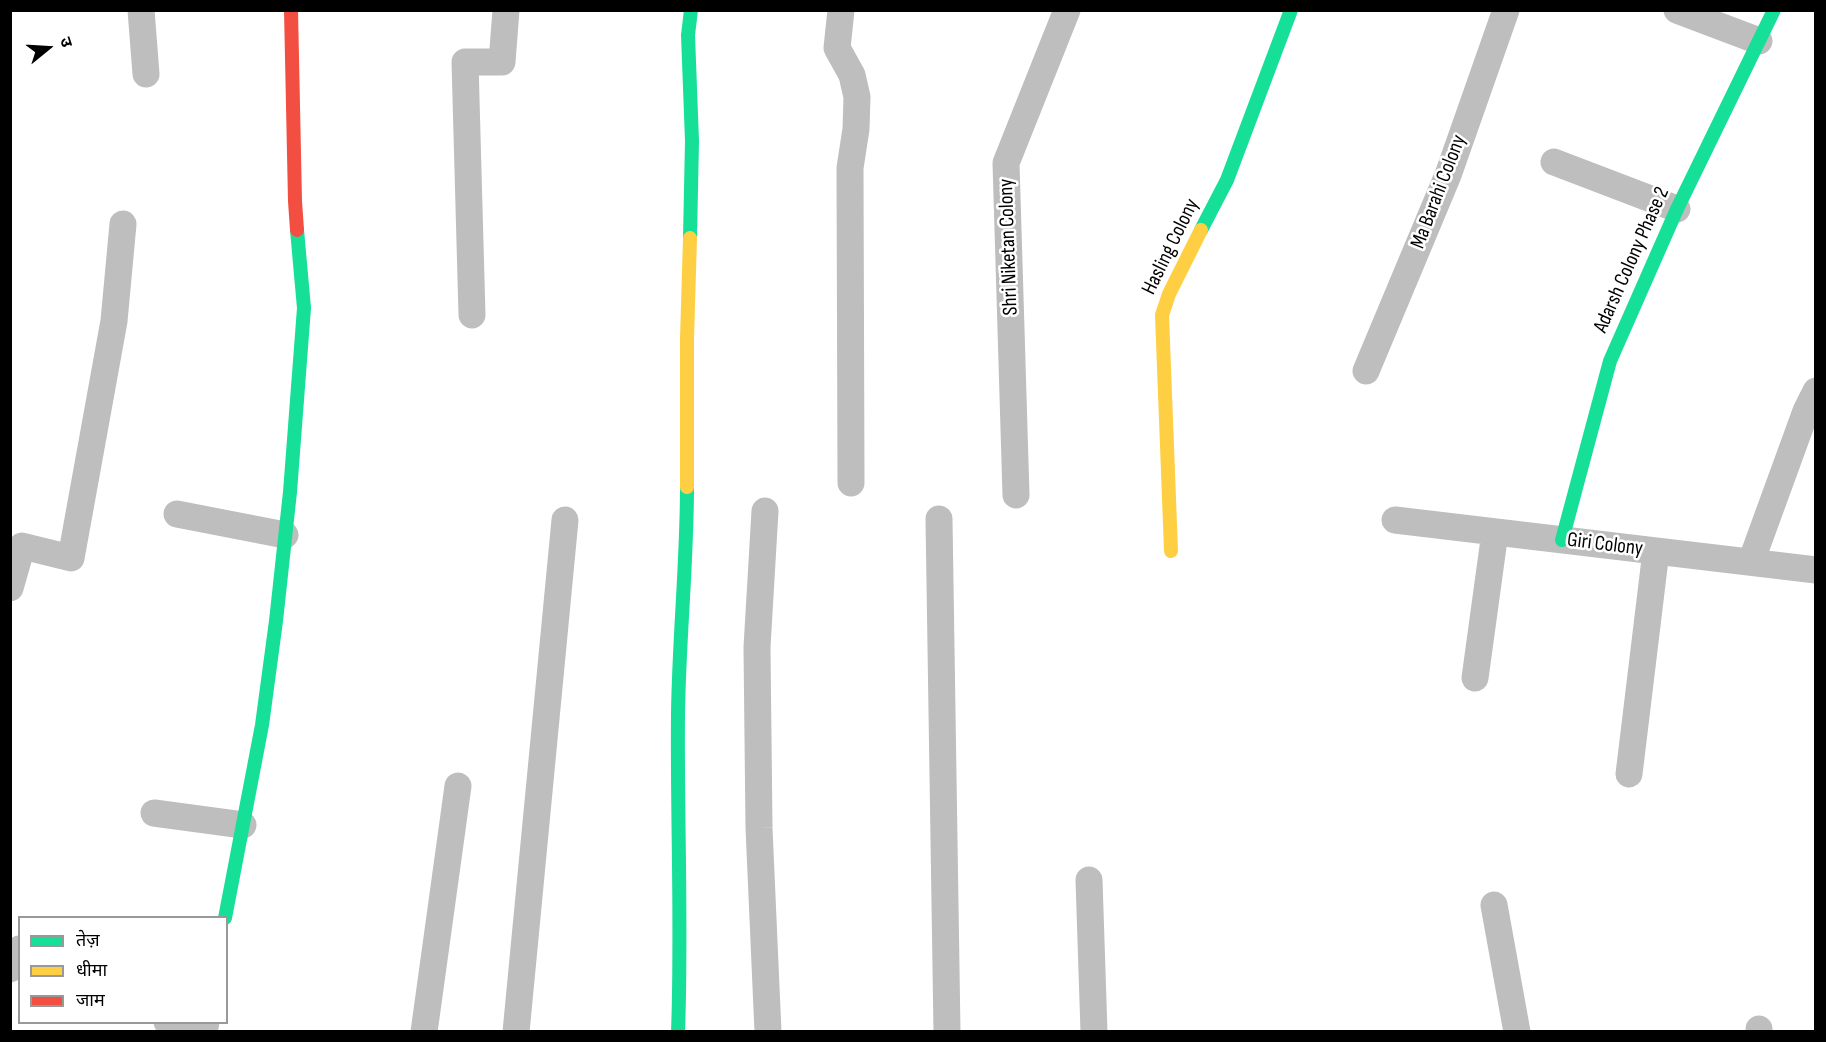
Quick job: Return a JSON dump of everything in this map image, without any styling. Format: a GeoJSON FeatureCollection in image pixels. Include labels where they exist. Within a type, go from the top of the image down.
{"type":"FeatureCollection","features":[{"type":"Feature","properties":{"kind":"street"},"geometry":{"type":"LineString","coordinates":[[141,10],[146,74]]}},
{"type":"Feature","properties":{"kind":"street"},"geometry":{"type":"LineString","coordinates":[[225,916],[262,725],[276,621],[304,308],[295,201],[291,10]]}},
{"type":"Feature","properties":{"kind":"street"},"geometry":{"type":"LineString","coordinates":[[472,315],[465,62],[501,62],[506,10]]}},
{"type":"Feature","properties":{"kind":"street"},"geometry":{"type":"LineString","coordinates":[[678,1032],[680,979],[678,712],[687,533],[687,339],[692,141],[688,35],[691,10]]}},
{"type":"Feature","properties":{"kind":"street"},"geometry":{"type":"LineString","coordinates":[[841,10],[837,48],[852,75],[857,97],[856,129],[850,168],[851,483]]}},
{"type":"Feature","properties":{"kind":"street","name":"Shri Niketan Colony"},"geometry":{"type":"LineString","coordinates":[[1016,495],[1006,163],[1067,10]]}},
{"type":"Feature","properties":{"kind":"street","name":"Hasling Colony"},"geometry":{"type":"LineString","coordinates":[[1171,551],[1162,315],[1169,294],[1227,180],[1291,10]]}},
{"type":"Feature","properties":{"kind":"street","name":"Ma Barahi Colony"},"geometry":{"type":"LineString","coordinates":[[1366,370],[1448,176],[1506,10]]}},
{"type":"Feature","properties":{"kind":"street"},"geometry":{"type":"LineString","coordinates":[[1677,10],[1759,41]]}},
{"type":"Feature","properties":{"kind":"street","name":"Adarsh Colony Phase 2"},"geometry":{"type":"LineString","coordinates":[[1562,540],[1610,361],[1677,210],[1774,10]]}},
{"type":"Feature","properties":{"kind":"street"},"geometry":{"type":"LineString","coordinates":[[1554,162],[1677,210]]}},
{"type":"Feature","properties":{"kind":"street"},"geometry":{"type":"LineString","coordinates":[[10,588],[22,546],[71,558],[114,321],[123,224]]}},
{"type":"Feature","properties":{"kind":"street"},"geometry":{"type":"LineString","coordinates":[[1751,562],[1815,391]]}},
{"type":"Feature","properties":{"kind":"street"},"geometry":{"type":"LineString","coordinates":[[765,510],[758,658],[759,828],[768,1032]]}},
{"type":"Feature","properties":{"kind":"street"},"geometry":{"type":"LineString","coordinates":[[177,514],[285,535]]}},
{"type":"Feature","properties":{"kind":"street"},"geometry":{"type":"LineString","coordinates":[[939,519],[947,1032]]}},
{"type":"Feature","properties":{"kind":"street"},"geometry":{"type":"LineString","coordinates":[[516,1032],[565,520]]}},
{"type":"Feature","properties":{"kind":"street","name":"Giri Colony"},"geometry":{"type":"LineString","coordinates":[[1395,520],[1815,570]]}},
{"type":"Feature","properties":{"kind":"street"},"geometry":{"type":"LineString","coordinates":[[1475,678],[1495,532]]}},
{"type":"Feature","properties":{"kind":"street"},"geometry":{"type":"LineString","coordinates":[[1629,774],[1656,551]]}},
{"type":"Feature","properties":{"kind":"street"},"geometry":{"type":"LineString","coordinates":[[424,1032],[458,786]]}},
{"type":"Feature","properties":{"kind":"street"},"geometry":{"type":"LineString","coordinates":[[154,813],[243,825]]}},
{"type":"Feature","properties":{"kind":"street"},"geometry":{"type":"LineString","coordinates":[[1089,880],[1094,1032]]}},
{"type":"Feature","properties":{"kind":"street"},"geometry":{"type":"LineString","coordinates":[[1494,905],[1517,1032]]}},
{"type":"Feature","properties":{"kind":"street"},"geometry":{"type":"LineString","coordinates":[[10,969],[18,951]]}},
{"type":"Feature","properties":{"kind":"street"},"geometry":{"type":"LineString","coordinates":[[169,1024],[186,1032]]}},
{"type":"Feature","properties":{"kind":"traffic: fast"},"geometry":{"type":"LineString","coordinates":[[690,238],[692,141],[688,35],[691,10]]}},
{"type":"Feature","properties":{"kind":"traffic: fast"},"geometry":{"type":"LineString","coordinates":[[1201,230],[1227,180],[1291,10]]}},
{"type":"Feature","properties":{"kind":"traffic: fast"},"geometry":{"type":"LineString","coordinates":[[1562,540],[1610,361],[1677,209],[1774,10]]}},
{"type":"Feature","properties":{"kind":"traffic: fast"},"geometry":{"type":"LineString","coordinates":[[225,916],[262,725],[290,492],[304,308],[297,230]]}},
{"type":"Feature","properties":{"kind":"traffic: fast"},"geometry":{"type":"LineString","coordinates":[[678,1032],[680,952],[678,714],[687,487]]}},
{"type":"Feature","properties":{"kind":"traffic: slow"},"geometry":{"type":"LineString","coordinates":[[1171,551],[1162,315],[1169,294],[1201,230]]}},
{"type":"Feature","properties":{"kind":"traffic: slow"},"geometry":{"type":"LineString","coordinates":[[687,487],[690,238]]}},
{"type":"Feature","properties":{"kind":"traffic: jam"},"geometry":{"type":"LineString","coordinates":[[291,10],[297,230]]}}]}
